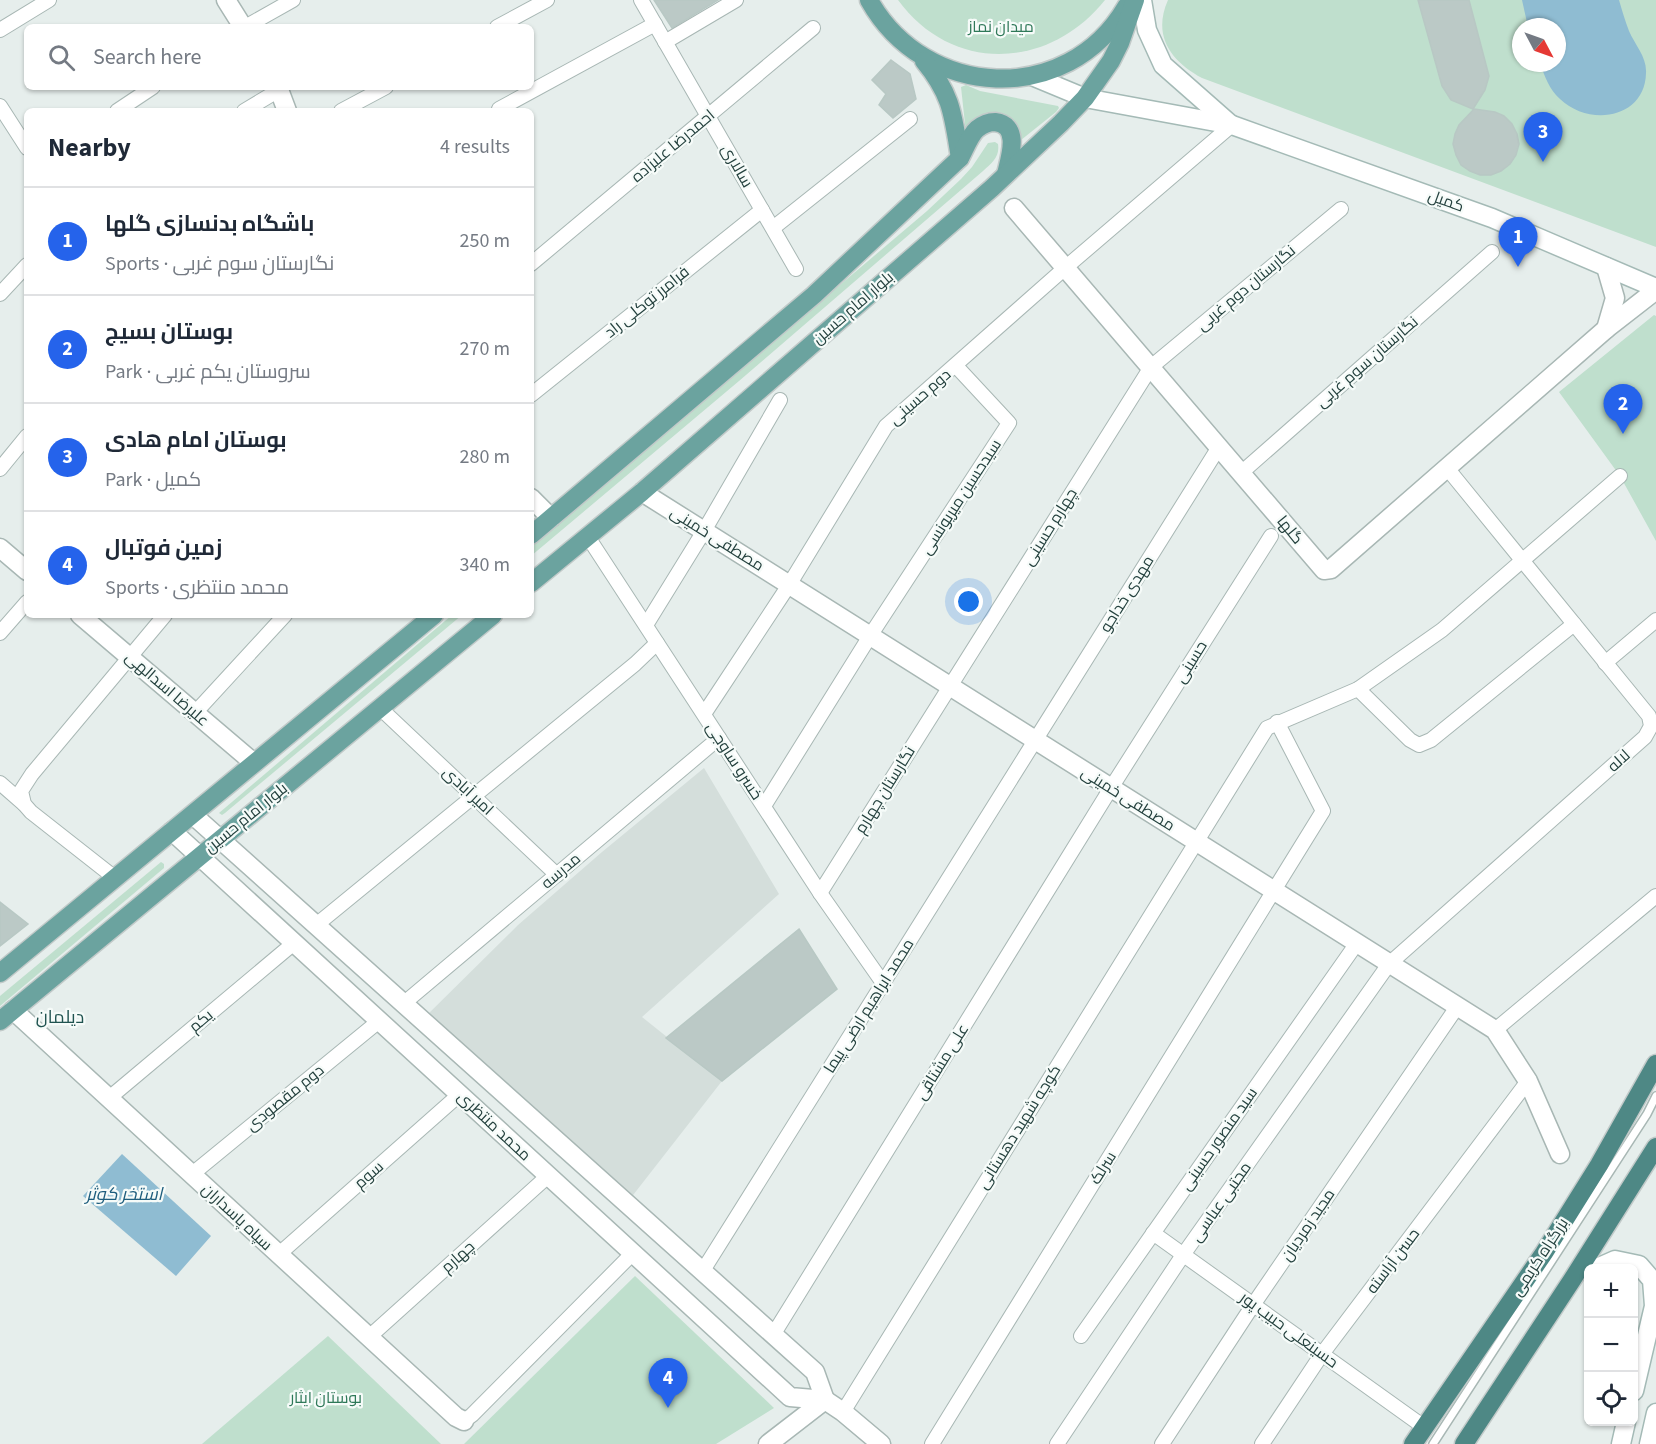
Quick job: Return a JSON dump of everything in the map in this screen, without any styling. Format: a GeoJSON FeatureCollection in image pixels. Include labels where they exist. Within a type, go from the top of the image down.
{"type":"FeatureCollection","features":[{"type":"Feature","properties":{"kind":"highway","name":"بزرگراه کریمی"},"geometry":{"type":"LineString","coordinates":[[1413,1444],[1550,1243],[1599,1166],[1656,1064]]}},
{"type":"Feature","properties":{"kind":"highway"},"geometry":{"type":"LineString","coordinates":[[1464,1444],[1580,1276],[1656,1147]]}},
{"type":"Feature","properties":{"kind":"main road"},"geometry":{"type":"LineString","coordinates":[[869,0],[894,35],[919,55],[949,70],[982,78],[998,79],[1032,76],[1059,67],[1097,44],[1117,23],[1133,0]]}},
{"type":"Feature","properties":{"kind":"main road","name":"بلوار امام حسین"},"geometry":{"type":"LineString","coordinates":[[534,581],[642,492],[1006,174],[1085,99],[1099,80],[1120,43],[1133,0]]}},
{"type":"Feature","properties":{"kind":"main road"},"geometry":{"type":"LineString","coordinates":[[919,55],[939,80],[949,98],[960,158]]}},
{"type":"Feature","properties":{"kind":"main road"},"geometry":{"type":"LineString","coordinates":[[534,532],[814,295],[960,158],[977,129],[990,122],[1001,123],[1008,128],[1013,143],[1006,174]]}},
{"type":"Feature","properties":{"kind":"main road"},"geometry":{"type":"LineString","coordinates":[[0,973],[193,815],[425,618]]}},
{"type":"Feature","properties":{"kind":"main road","name":"بلوار امام حسین"},"geometry":{"type":"LineString","coordinates":[[7,1016],[489,618]]}},
{"type":"Feature","properties":{"kind":"street"},"geometry":{"type":"LineString","coordinates":[[0,30],[49,0]]}},
{"type":"Feature","properties":{"kind":"street"},"geometry":{"type":"LineString","coordinates":[[226,0],[242,24]]}},
{"type":"Feature","properties":{"kind":"street"},"geometry":{"type":"LineString","coordinates":[[249,24],[293,0]]}},
{"type":"Feature","properties":{"kind":"street"},"geometry":{"type":"LineString","coordinates":[[503,24],[547,0]]}},
{"type":"Feature","properties":{"kind":"street","name":"سالاری"},"geometry":{"type":"LineString","coordinates":[[641,0],[796,269]]}},
{"type":"Feature","properties":{"kind":"street"},"geometry":{"type":"LineString","coordinates":[[665,42],[736,0]]}},
{"type":"Feature","properties":{"kind":"street","name":"کمیل"},"geometry":{"type":"LineString","coordinates":[[1142,0],[1147,30],[1163,65],[1232,125]]}},
{"type":"Feature","properties":{"kind":"street"},"geometry":{"type":"LineString","coordinates":[[534,90],[655,24]]}},
{"type":"Feature","properties":{"kind":"street","name":"احمدرضا علیزاده"},"geometry":{"type":"LineString","coordinates":[[534,262],[813,28]]}},
{"type":"Feature","properties":{"kind":"street","name":"کمیل"},"geometry":{"type":"LineString","coordinates":[[1032,76],[1085,99],[1232,125],[1492,218],[1656,289]]}},
{"type":"Feature","properties":{"kind":"street"},"geometry":{"type":"LineString","coordinates":[[122,108],[148,90]]}},
{"type":"Feature","properties":{"kind":"street"},"geometry":{"type":"LineString","coordinates":[[249,108],[277,90]]}},
{"type":"Feature","properties":{"kind":"street"},"geometry":{"type":"LineString","coordinates":[[279,90],[286,108]]}},
{"type":"Feature","properties":{"kind":"street"},"geometry":{"type":"LineString","coordinates":[[347,108],[380,90]]}},
{"type":"Feature","properties":{"kind":"street"},"geometry":{"type":"LineString","coordinates":[[501,108],[534,90]]}},
{"type":"Feature","properties":{"kind":"street"},"geometry":{"type":"LineString","coordinates":[[1,112],[24,144]]}},
{"type":"Feature","properties":{"kind":"street"},"geometry":{"type":"LineString","coordinates":[[773,228],[910,119]]}},
{"type":"Feature","properties":{"kind":"street","name":"دوم حسینی"},"geometry":{"type":"LineString","coordinates":[[704,714],[789,585],[886,426],[1232,125]]}},
{"type":"Feature","properties":{"kind":"street","name":"گلها"},"geometry":{"type":"LineString","coordinates":[[1014,207],[1324,570],[1331,568],[1606,328],[1656,289]]}},
{"type":"Feature","properties":{"kind":"street","name":"نگارستان دوم غربی"},"geometry":{"type":"LineString","coordinates":[[1151,367],[1341,209]]}},
{"type":"Feature","properties":{"kind":"street","name":"فرامرز توکلی راد"},"geometry":{"type":"LineString","coordinates":[[534,393],[762,210]]}},
{"type":"Feature","properties":{"kind":"street","name":"نگارستان سوم غربی"},"geometry":{"type":"LineString","coordinates":[[1241,472],[1492,252]]}},
{"type":"Feature","properties":{"kind":"street"},"geometry":{"type":"LineString","coordinates":[[1606,267],[1615,298],[1606,328]]}},
{"type":"Feature","properties":{"kind":"street"},"geometry":{"type":"LineString","coordinates":[[0,294],[24,268]]}},
{"type":"Feature","properties":{"kind":"street","name":"سیدحسین میریونسی"},"geometry":{"type":"LineString","coordinates":[[870,636],[1009,423],[956,366]]}},
{"type":"Feature","properties":{"kind":"street","name":"چهارم حسینی"},"geometry":{"type":"LineString","coordinates":[[950,687],[1151,367]]}},
{"type":"Feature","properties":{"kind":"street"},"geometry":{"type":"LineString","coordinates":[[646,625],[780,400]]}},
{"type":"Feature","properties":{"kind":"street"},"geometry":{"type":"LineString","coordinates":[[0,469],[24,440]]}},
{"type":"Feature","properties":{"kind":"street","name":"مهدی خداجو"},"geometry":{"type":"LineString","coordinates":[[1035,740],[1219,447]]}},
{"type":"Feature","properties":{"kind":"street","name":"لاله"},"geometry":{"type":"LineString","coordinates":[[1389,964],[1645,737],[1651,726],[1649,716],[1447,468]]}},
{"type":"Feature","properties":{"kind":"street"},"geometry":{"type":"LineString","coordinates":[[1276,722],[1358,690],[1442,630],[1620,476]]}},
{"type":"Feature","properties":{"kind":"street","name":"مصطفی خمینی"},"geometry":{"type":"LineString","coordinates":[[642,492],[1495,1030],[1528,1081],[1560,1154]]}},
{"type":"Feature","properties":{"kind":"street"},"geometry":{"type":"LineString","coordinates":[[534,501],[551,518]]}},
{"type":"Feature","properties":{"kind":"street","name":"حسینی"},"geometry":{"type":"LineString","coordinates":[[1111,788],[1271,536]]}},
{"type":"Feature","properties":{"kind":"street","name":"خسرو ساوجی"},"geometry":{"type":"LineString","coordinates":[[588,537],[820,893],[883,983]]}},
{"type":"Feature","properties":{"kind":"street"},"geometry":{"type":"LineString","coordinates":[[0,548],[24,568]]}},
{"type":"Feature","properties":{"kind":"street"},"geometry":{"type":"LineString","coordinates":[[0,633],[24,605]]}},
{"type":"Feature","properties":{"kind":"street","name":"علیرضا اسدالهی"},"geometry":{"type":"LineString","coordinates":[[84,618],[254,763]]}},
{"type":"Feature","properties":{"kind":"street"},"geometry":{"type":"LineString","coordinates":[[23,797],[32,774],[163,618]]}},
{"type":"Feature","properties":{"kind":"street"},"geometry":{"type":"LineString","coordinates":[[194,714],[282,618]]}},
{"type":"Feature","properties":{"kind":"street"},"geometry":{"type":"LineString","coordinates":[[1605,663],[1656,620]]}},
{"type":"Feature","properties":{"kind":"street"},"geometry":{"type":"LineString","coordinates":[[1358,690],[1410,740],[1419,745],[1431,740],[1574,624]]}},
{"type":"Feature","properties":{"kind":"street"},"geometry":{"type":"LineString","coordinates":[[764,806],[870,636]]}},
{"type":"Feature","properties":{"kind":"street"},"geometry":{"type":"LineString","coordinates":[[315,926],[657,643]]}},
{"type":"Feature","properties":{"kind":"street","name":"نگارستان چهارم"},"geometry":{"type":"LineString","coordinates":[[820,893],[950,687]]}},
{"type":"Feature","properties":{"kind":"street","name":"امیر آبادی"},"geometry":{"type":"LineString","coordinates":[[380,708],[557,875]]}},
{"type":"Feature","properties":{"kind":"street","name":"کوچه شهید دهستانی"},"geometry":{"type":"LineString","coordinates":[[843,1412],[1259,738],[1276,722]]}},
{"type":"Feature","properties":{"kind":"street","name":"سرلک"},"geometry":{"type":"LineString","coordinates":[[932,1444],[1323,811],[1276,722]]}},
{"type":"Feature","properties":{"kind":"street","name":"مدرسه"},"geometry":{"type":"LineString","coordinates":[[403,1004],[719,738]]}},
{"type":"Feature","properties":{"kind":"street","name":"محمد ابراهیم ارضی پیما"},"geometry":{"type":"LineString","coordinates":[[702,1272],[1035,740]]}},
{"type":"Feature","properties":{"kind":"street"},"geometry":{"type":"LineString","coordinates":[[0,783],[23,797],[31,812],[115,878]]}},
{"type":"Feature","properties":{"kind":"street","name":"علی مشتاقی"},"geometry":{"type":"LineString","coordinates":[[773,1335],[1111,788]]}},
{"type":"Feature","properties":{"kind":"street","name":"محمد منتظری"},"geometry":{"type":"LineString","coordinates":[[193,815],[815,1372],[825,1400]]}},
{"type":"Feature","properties":{"kind":"street","name":"محمد منتظری"},"geometry":{"type":"LineString","coordinates":[[172,831],[790,1397],[825,1400],[881,1444]]}},
{"type":"Feature","properties":{"kind":"street"},"geometry":{"type":"LineString","coordinates":[[251,904],[271,886]]}},
{"type":"Feature","properties":{"kind":"street"},"geometry":{"type":"LineString","coordinates":[[1495,1030],[1656,896]]}},
{"type":"Feature","properties":{"kind":"street","name":"یکم"},"geometry":{"type":"LineString","coordinates":[[108,1099],[294,943]]}},
{"type":"Feature","properties":{"kind":"street","name":"سید منصور حسینی"},"geometry":{"type":"LineString","coordinates":[[1081,1336],[1357,944]]}},
{"type":"Feature","properties":{"kind":"street","name":"مجتبی عباسی"},"geometry":{"type":"LineString","coordinates":[[1057,1444],[1184,1255],[1389,964]]}},
{"type":"Feature","properties":{"kind":"street","name":"مجید زمردیان"},"geometry":{"type":"LineString","coordinates":[[1162,1444],[1253,1305],[1457,1007]]}},
{"type":"Feature","properties":{"kind":"street","name":"سپاه پاسداران"},"geometry":{"type":"LineString","coordinates":[[7,1016],[108,1099],[368,1338],[456,1417],[464,1420]]}},
{"type":"Feature","properties":{"kind":"street","name":"دوم مقصودی"},"geometry":{"type":"LineString","coordinates":[[191,1175],[380,1021]]}},
{"type":"Feature","properties":{"kind":"street","name":"حسن آراسته"},"geometry":{"type":"LineString","coordinates":[[1262,1444],[1322,1354],[1528,1081]]}},
{"type":"Feature","properties":{"kind":"street","name":"سوم"},"geometry":{"type":"LineString","coordinates":[[278,1255],[459,1094]]}},
{"type":"Feature","properties":{"kind":"street","name":"چهارم"},"geometry":{"type":"LineString","coordinates":[[368,1338],[548,1176]]}},
{"type":"Feature","properties":{"kind":"street","name":"حسینعلی حبیب پور"},"geometry":{"type":"LineString","coordinates":[[1153,1233],[1424,1427]]}},
{"type":"Feature","properties":{"kind":"street"},"geometry":{"type":"LineString","coordinates":[[464,1420],[472,1415],[633,1253]]}},
{"type":"Feature","properties":{"kind":"street"},"geometry":{"type":"LineString","coordinates":[[1607,1264],[1615,1260],[1634,1264]]}},
{"type":"Feature","properties":{"kind":"street"},"geometry":{"type":"LineString","coordinates":[[1638,1265],[1652,1280],[1654,1306],[1638,1374]]}},
{"type":"Feature","properties":{"kind":"street"},"geometry":{"type":"LineString","coordinates":[[768,1444],[825,1400]]}},
{"type":"Feature","properties":{"kind":"street"},"geometry":{"type":"LineString","coordinates":[[1650,1444],[1655,1418]]}},
{"type":"Feature","properties":{"kind":"street"},"geometry":{"type":"LineString","coordinates":[[1621,1444],[1625,1426]]}},
{"type":"Feature","properties":{"kind":"lane"},"geometry":{"type":"LineString","coordinates":[[1433,1444],[1647,1114],[1656,1096]]}},
{"type":"Feature","properties":{"kind":"shaded area"},"geometry":{"type":"Polygon","coordinates":[[[704,768],[779,894],[642,1017],[722,1081],[630,1199],[422,1020],[518,925],[704,768]]]}},
{"type":"Feature","properties":{"kind":"green space","name":"میدان نماز"},"geometry":{"type":"Polygon","coordinates":[[[898,0],[1105,0],[1082,23],[1057,40],[1029,50],[1001,54],[972,51],[945,41],[920,24],[898,0]]]}},
{"type":"Feature","properties":{"kind":"green space"},"geometry":{"type":"Polygon","coordinates":[[[1168,0],[1656,0],[1656,247],[1202,78],[1181,64],[1173,55],[1167,46],[1162,25],[1168,0]]]}},
{"type":"Feature","properties":{"kind":"green space"},"geometry":{"type":"Polygon","coordinates":[[[966,85],[980,91],[1059,108],[1016,144],[1011,122],[1003,114],[987,114],[978,117],[971,123],[966,133],[961,87],[966,85]]]}},
{"type":"Feature","properties":{"kind":"green space"},"geometry":{"type":"Polygon","coordinates":[[[988,143],[998,144],[998,153],[986,168],[534,553],[534,544],[927,211],[972,167],[988,143]]]}},
{"type":"Feature","properties":{"kind":"green space"},"geometry":{"type":"Polygon","coordinates":[[[1654,315],[1656,316],[1656,541],[1620,476],[1559,392],[1654,315]]]}},
{"type":"Feature","properties":{"kind":"green space"},"geometry":{"type":"Polygon","coordinates":[[[448,618],[458,618],[225,813],[222,815],[219,813],[448,618]]]}},
{"type":"Feature","properties":{"kind":"green space"},"geometry":{"type":"Polygon","coordinates":[[[161,862],[164,868],[0,1006],[0,996],[161,862]]]}},
{"type":"Feature","properties":{"kind":"green space"},"geometry":{"type":"Polygon","coordinates":[[[635,1276],[774,1408],[716,1444],[464,1444],[635,1276]]]}},
{"type":"Feature","properties":{"kind":"green space","name":"بوستان ایثار"},"geometry":{"type":"Polygon","coordinates":[[[328,1336],[441,1444],[202,1444],[328,1336]]]}},
{"type":"Feature","properties":{"kind":"water"},"geometry":{"type":"Polygon","coordinates":[[[1522,0],[1619,0],[1629,31],[1643,56],[1646,67],[1643,88],[1636,100],[1626,109],[1613,114],[1586,113],[1572,108],[1556,95],[1544,72],[1566,72],[1566,18],[1526,18],[1522,0]]]}},
{"type":"Feature","properties":{"kind":"water","name":"استخر کوثر"},"geometry":{"type":"Polygon","coordinates":[[[122,1154],[211,1236],[176,1276],[83,1196],[122,1154]]]}},
{"type":"Feature","properties":{"kind":"building"},"geometry":{"type":"Polygon","coordinates":[[[654,0],[718,0],[672,28],[654,0]]]}},
{"type":"Feature","properties":{"kind":"building"},"geometry":{"type":"Polygon","coordinates":[[[1418,0],[1469,0],[1489,76],[1485,90],[1473,109],[1451,100],[1442,86],[1418,0]]]}},
{"type":"Feature","properties":{"kind":"building"},"geometry":{"type":"Polygon","coordinates":[[[891,60],[910,74],[916,99],[893,118],[879,105],[886,94],[872,80],[891,60]]]}},
{"type":"Feature","properties":{"kind":"building"},"geometry":{"type":"Polygon","coordinates":[[[1474,109],[1495,112],[1504,116],[1512,124],[1517,134],[1519,144],[1516,155],[1510,164],[1491,175],[1480,175],[1461,165],[1453,144],[1459,125],[1474,109]]]}},
{"type":"Feature","properties":{"kind":"building"},"geometry":{"type":"Polygon","coordinates":[[[0,902],[28,924],[0,946],[0,902]]]}},
{"type":"Feature","properties":{"kind":"building"},"geometry":{"type":"Polygon","coordinates":[[[799,929],[837,989],[722,1081],[666,1038],[799,929]]]}},
{"type":"Feature","properties":{"kind":"place","name":"بوستان امام هادی"},"geometry":{"type":"Point","coordinates":[1543,162]}},
{"type":"Feature","properties":{"kind":"place","name":"باشگاه بدنسازی گلها"},"geometry":{"type":"Point","coordinates":[1518,267]}},
{"type":"Feature","properties":{"kind":"place","name":"بوستان بسیج"},"geometry":{"type":"Point","coordinates":[1623,434]}},
{"type":"Feature","properties":{"kind":"place","name":"زمین فوتبال"},"geometry":{"type":"Point","coordinates":[668,1408]}},
{"type":"Feature","properties":{"kind":"district","name":"دیلمان"},"geometry":{"type":"Point","coordinates":[60,1017]}}]}
